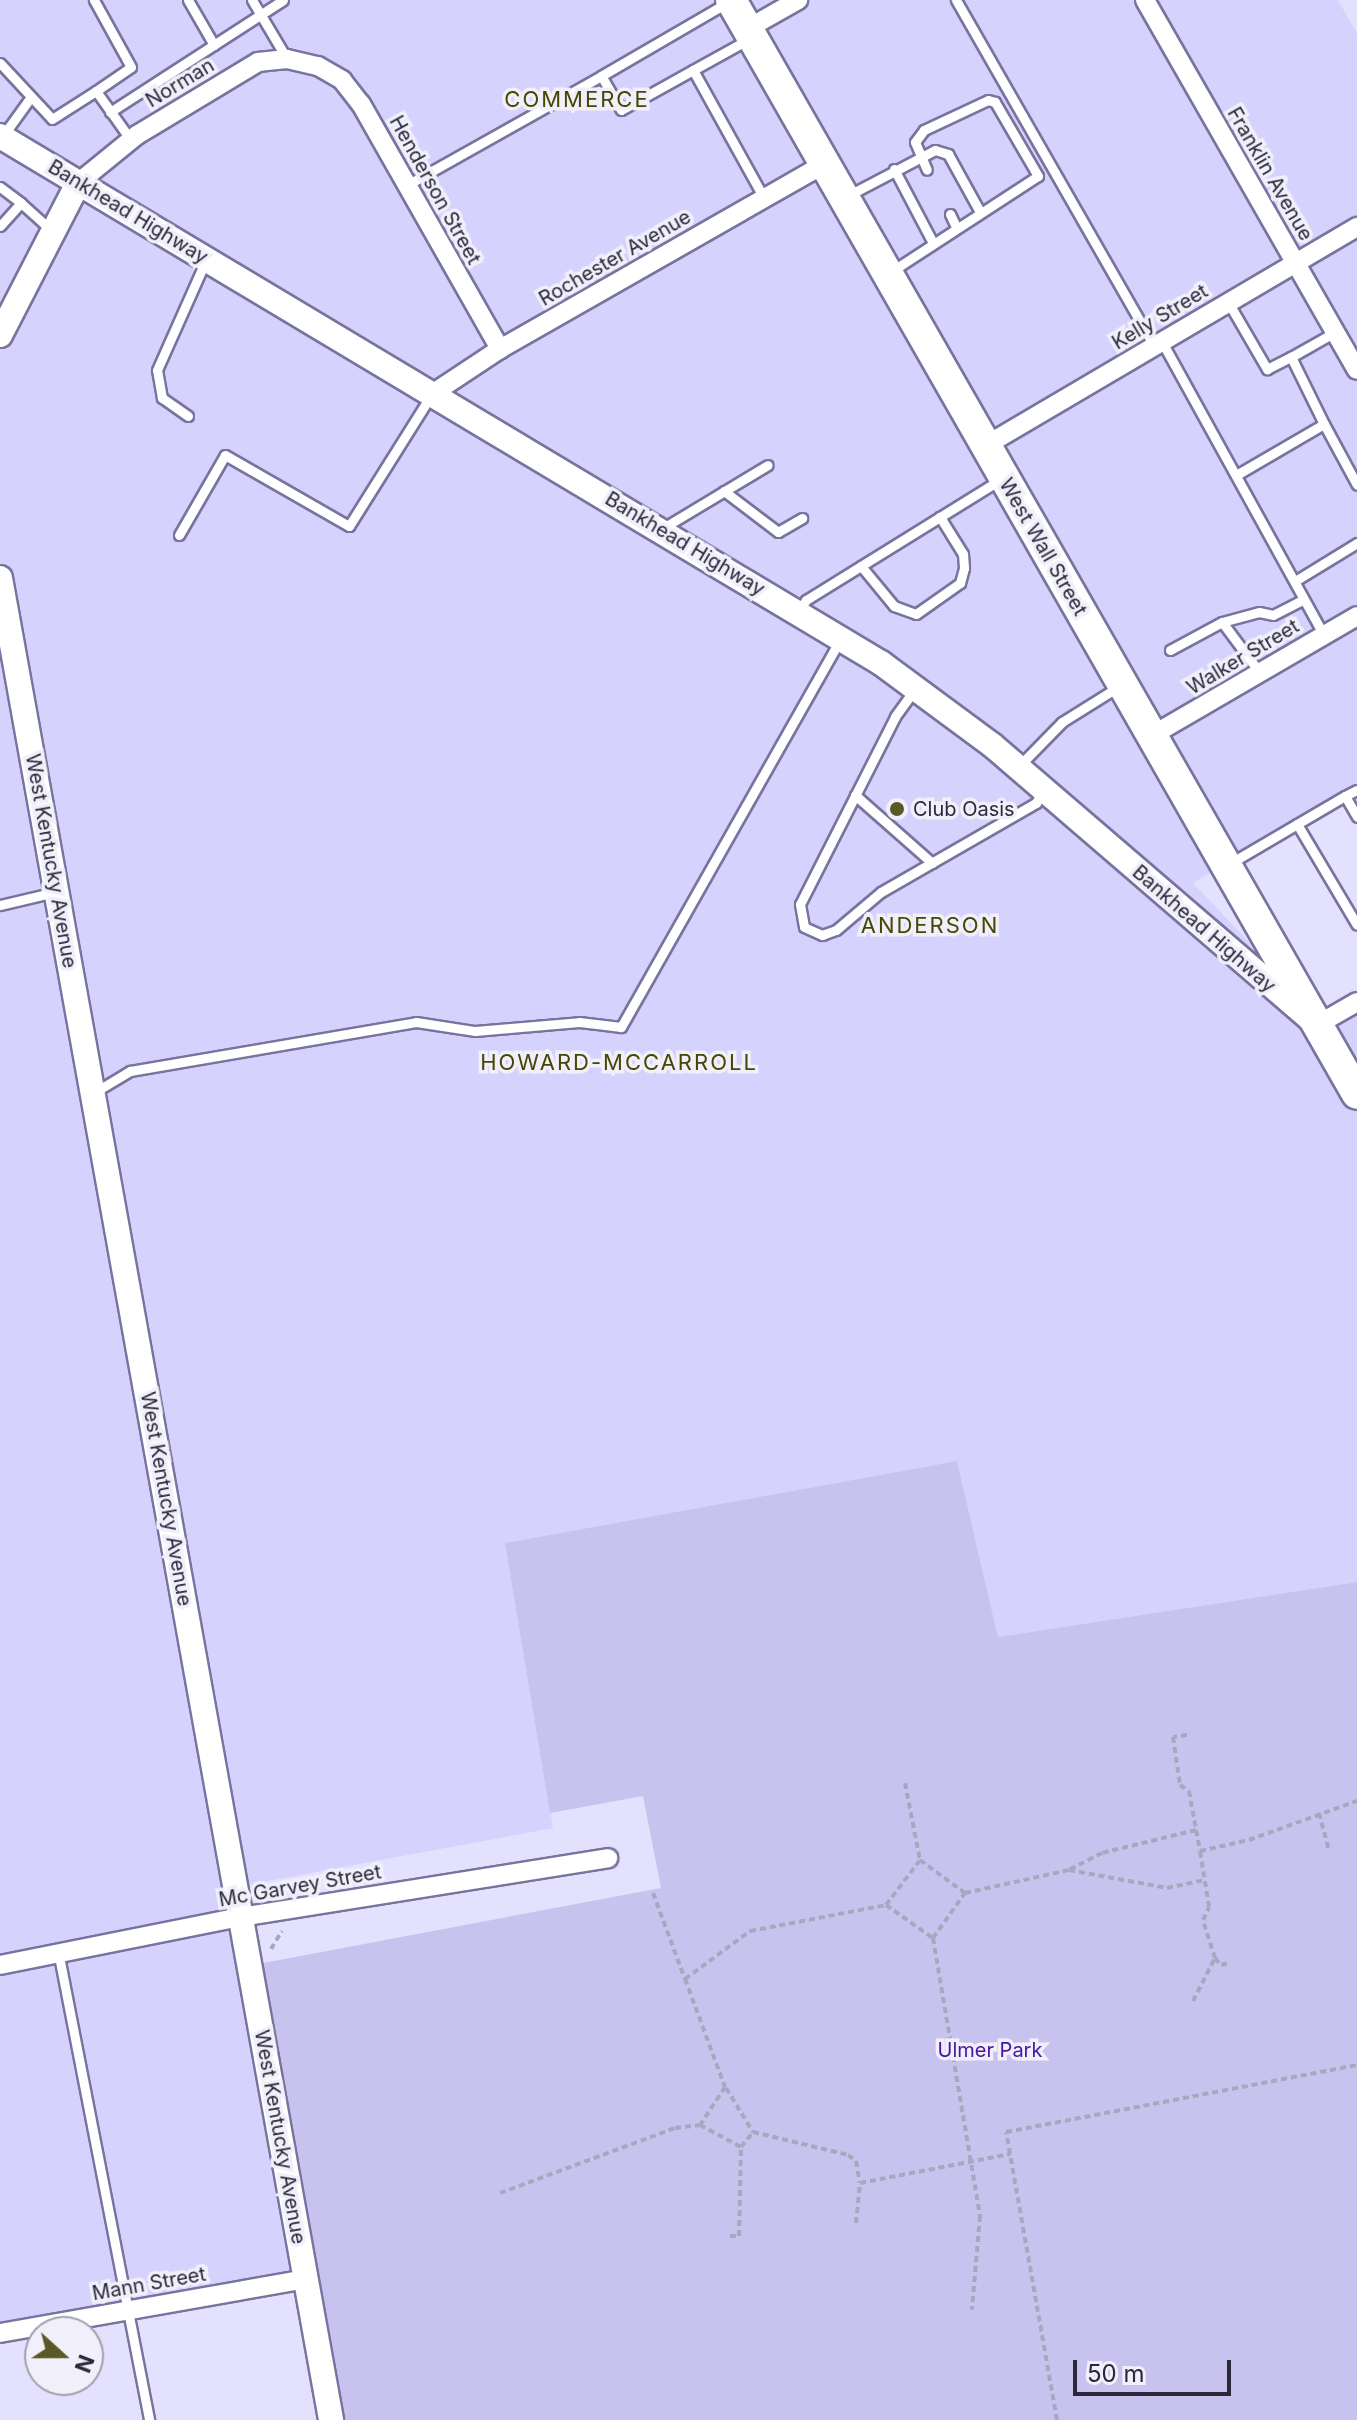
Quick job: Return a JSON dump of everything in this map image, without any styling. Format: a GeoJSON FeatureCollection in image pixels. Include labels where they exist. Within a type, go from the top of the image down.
{"type":"FeatureCollection","features":[{"type":"Feature","properties":{"kind":"main road","name":"West Wall Street"},"geometry":{"type":"LineString","coordinates":[[730,0],[1357,1094]]}},
{"type":"Feature","properties":{"kind":"street"},"geometry":{"type":"LineString","coordinates":[[749,33],[798,0]]}},
{"type":"Feature","properties":{"kind":"street","name":"Franklin Avenue"},"geometry":{"type":"LineString","coordinates":[[1145,0],[1357,370]]}},
{"type":"Feature","properties":{"kind":"street","name":"Norman"},"geometry":{"type":"LineString","coordinates":[[78,183],[131,140],[258,62],[287,59],[318,66]]}},
{"type":"Feature","properties":{"kind":"street","name":"Henderson Street"},"geometry":{"type":"LineString","coordinates":[[318,66],[342,80],[361,104],[500,349]]}},
{"type":"Feature","properties":{"kind":"street","name":"Bankhead Highway"},"geometry":{"type":"LineString","coordinates":[[4,142],[78,183],[841,638],[915,688],[1018,767],[1317,1025]]}},
{"type":"Feature","properties":{"kind":"street","name":"Rochester Avenue"},"geometry":{"type":"LineString","coordinates":[[432,394],[500,349],[822,165]]}},
{"type":"Feature","properties":{"kind":"street"},"geometry":{"type":"LineString","coordinates":[[0,335],[78,183]]}},
{"type":"Feature","properties":{"kind":"street","name":"Kelly Street"},"geometry":{"type":"LineString","coordinates":[[985,446],[1357,227]]}},
{"type":"Feature","properties":{"kind":"street","name":"West Kentucky Avenue"},"geometry":{"type":"LineString","coordinates":[[0,578],[331,2420]]}},
{"type":"Feature","properties":{"kind":"street","name":"Walker Street"},"geometry":{"type":"LineString","coordinates":[[1151,736],[1357,616]]}},
{"type":"Feature","properties":{"kind":"street"},"geometry":{"type":"LineString","coordinates":[[1317,1025],[1357,1002]]}},
{"type":"Feature","properties":{"kind":"street","name":"Mc Garvey Street"},"geometry":{"type":"LineString","coordinates":[[0,1965],[59,1956],[241,1917],[608,1858]]}},
{"type":"Feature","properties":{"kind":"street","name":"Mann Street"},"geometry":{"type":"LineString","coordinates":[[0,2333],[305,2279]]}},
{"type":"Feature","properties":{"kind":"lane"},"geometry":{"type":"LineString","coordinates":[[0,63],[52,119],[96,91],[131,67],[94,0]]}},
{"type":"Feature","properties":{"kind":"lane"},"geometry":{"type":"LineString","coordinates":[[188,0],[214,45]]}},
{"type":"Feature","properties":{"kind":"lane"},"geometry":{"type":"LineString","coordinates":[[252,0],[287,59]]}},
{"type":"Feature","properties":{"kind":"lane"},"geometry":{"type":"LineString","coordinates":[[110,112],[283,0]]}},
{"type":"Feature","properties":{"kind":"lane"},"geometry":{"type":"LineString","coordinates":[[407,185],[730,0]]}},
{"type":"Feature","properties":{"kind":"lane"},"geometry":{"type":"LineString","coordinates":[[956,0],[1052,169],[1238,474],[1324,635]]}},
{"type":"Feature","properties":{"kind":"lane"},"geometry":{"type":"LineString","coordinates":[[601,76],[621,110],[693,70],[749,33]]}},
{"type":"Feature","properties":{"kind":"lane"},"geometry":{"type":"LineString","coordinates":[[693,70],[764,198]]}},
{"type":"Feature","properties":{"kind":"lane"},"geometry":{"type":"LineString","coordinates":[[96,91],[131,140]]}},
{"type":"Feature","properties":{"kind":"lane"},"geometry":{"type":"LineString","coordinates":[[927,170],[915,142],[924,130],[972,103],[995,102],[1010,93]]}},
{"type":"Feature","properties":{"kind":"lane"},"geometry":{"type":"LineString","coordinates":[[4,142],[30,98]]}},
{"type":"Feature","properties":{"kind":"lane"},"geometry":{"type":"LineString","coordinates":[[995,102],[1038,176]]}},
{"type":"Feature","properties":{"kind":"lane"},"geometry":{"type":"LineString","coordinates":[[842,199],[935,150],[948,154],[980,212]]}},
{"type":"Feature","properties":{"kind":"lane"},"geometry":{"type":"LineString","coordinates":[[894,169],[933,243]]}},
{"type":"Feature","properties":{"kind":"lane"},"geometry":{"type":"LineString","coordinates":[[886,275],[956,227],[1052,169]]}},
{"type":"Feature","properties":{"kind":"lane"},"geometry":{"type":"LineString","coordinates":[[0,187],[53,232]]}},
{"type":"Feature","properties":{"kind":"lane"},"geometry":{"type":"LineString","coordinates":[[0,226],[21,203]]}},
{"type":"Feature","properties":{"kind":"lane"},"geometry":{"type":"LineString","coordinates":[[950,214],[956,227]]}},
{"type":"Feature","properties":{"kind":"lane"},"geometry":{"type":"LineString","coordinates":[[188,416],[162,398],[157,370],[206,259]]}},
{"type":"Feature","properties":{"kind":"lane"},"geometry":{"type":"LineString","coordinates":[[1228,302],[1267,369],[1335,332]]}},
{"type":"Feature","properties":{"kind":"lane"},"geometry":{"type":"LineString","coordinates":[[1291,357],[1357,485]]}},
{"type":"Feature","properties":{"kind":"lane"},"geometry":{"type":"LineString","coordinates":[[179,535],[225,455],[349,526],[432,394]]}},
{"type":"Feature","properties":{"kind":"lane"},"geometry":{"type":"LineString","coordinates":[[1238,474],[1324,424]]}},
{"type":"Feature","properties":{"kind":"lane"},"geometry":{"type":"LineString","coordinates":[[660,530],[768,465]]}},
{"type":"Feature","properties":{"kind":"lane"},"geometry":{"type":"LineString","coordinates":[[798,611],[806,600],[1003,478]]}},
{"type":"Feature","properties":{"kind":"lane"},"geometry":{"type":"LineString","coordinates":[[724,491],[778,532],[802,518]]}},
{"type":"Feature","properties":{"kind":"lane"},"geometry":{"type":"LineString","coordinates":[[861,566],[894,606],[916,614],[960,583],[964,568],[963,554],[940,517]]}},
{"type":"Feature","properties":{"kind":"lane"},"geometry":{"type":"LineString","coordinates":[[1295,581],[1357,543]]}},
{"type":"Feature","properties":{"kind":"lane"},"geometry":{"type":"LineString","coordinates":[[1170,650],[1222,622],[1259,612],[1273,615],[1303,600]]}},
{"type":"Feature","properties":{"kind":"lane"},"geometry":{"type":"LineString","coordinates":[[1222,622],[1260,673]]}},
{"type":"Feature","properties":{"kind":"lane"},"geometry":{"type":"LineString","coordinates":[[93,1093],[130,1071],[416,1022],[475,1031],[579,1022],[621,1027],[841,638]]}},
{"type":"Feature","properties":{"kind":"lane"},"geometry":{"type":"LineString","coordinates":[[1018,767],[1062,722],[1122,684]]}},
{"type":"Feature","properties":{"kind":"lane"},"geometry":{"type":"LineString","coordinates":[[915,688],[855,795],[800,904],[804,927],[822,935],[836,930],[881,892],[1036,803],[1044,789]]}},
{"type":"Feature","properties":{"kind":"lane"},"geometry":{"type":"LineString","coordinates":[[1226,866],[1357,790]]}},
{"type":"Feature","properties":{"kind":"lane"},"geometry":{"type":"LineString","coordinates":[[855,795],[932,863]]}},
{"type":"Feature","properties":{"kind":"lane"},"geometry":{"type":"LineString","coordinates":[[1345,796],[1357,817]]}},
{"type":"Feature","properties":{"kind":"lane"},"geometry":{"type":"LineString","coordinates":[[1297,824],[1357,925]]}},
{"type":"Feature","properties":{"kind":"lane"},"geometry":{"type":"LineString","coordinates":[[0,905],[57,892]]}},
{"type":"Feature","properties":{"kind":"lane"},"geometry":{"type":"LineString","coordinates":[[59,1956],[131,2310],[149,2420]]}},
{"type":"Feature","properties":{"kind":"path"},"geometry":{"type":"LineString","coordinates":[[1187,1735],[1173,1737],[1180,1785],[1189,1791],[1205,1880],[1209,1907],[1203,1920],[1215,1958],[1221,1965],[1228,1963]]}},
{"type":"Feature","properties":{"kind":"path"},"geometry":{"type":"LineString","coordinates":[[905,1783],[920,1860],[965,1893]]}},
{"type":"Feature","properties":{"kind":"path"},"geometry":{"type":"LineString","coordinates":[[1200,1851],[1357,1801]]}},
{"type":"Feature","properties":{"kind":"path"},"geometry":{"type":"LineString","coordinates":[[1319,1813],[1329,1850]]}},
{"type":"Feature","properties":{"kind":"path"},"geometry":{"type":"LineString","coordinates":[[972,2310],[980,2216],[933,1938],[965,1893],[1069,1870],[1102,1853],[1196,1830]]}},
{"type":"Feature","properties":{"kind":"path"},"geometry":{"type":"LineString","coordinates":[[685,1979],[750,1931],[886,1905],[920,1860]]}},
{"type":"Feature","properties":{"kind":"path"},"geometry":{"type":"LineString","coordinates":[[1069,1870],[1167,1888],[1205,1880]]}},
{"type":"Feature","properties":{"kind":"path"},"geometry":{"type":"LineString","coordinates":[[653,1893],[725,2087],[753,2132],[848,2155],[856,2161],[860,2183],[856,2223]]}},
{"type":"Feature","properties":{"kind":"path"},"geometry":{"type":"LineString","coordinates":[[886,1905],[933,1938]]}},
{"type":"Feature","properties":{"kind":"path"},"geometry":{"type":"LineString","coordinates":[[1193,2001],[1215,1958]]}},
{"type":"Feature","properties":{"kind":"path"},"geometry":{"type":"LineString","coordinates":[[1057,2420],[1006,2132],[1357,2065]]}},
{"type":"Feature","properties":{"kind":"path"},"geometry":{"type":"LineString","coordinates":[[700,2125],[725,2087]]}},
{"type":"Feature","properties":{"kind":"path"},"geometry":{"type":"LineString","coordinates":[[500,2193],[675,2128],[700,2125],[741,2147]]}},
{"type":"Feature","properties":{"kind":"path"},"geometry":{"type":"LineString","coordinates":[[730,2236],[739,2236],[741,2147],[753,2132]]}},
{"type":"Feature","properties":{"kind":"path"},"geometry":{"type":"LineString","coordinates":[[860,2183],[1010,2154]]}},
{"type":"Feature","properties":{"kind":"shaded area"},"geometry":{"type":"Polygon","coordinates":[[[0,0],[1338,0],[1357,33],[1357,786],[1193,883],[1295,991],[1317,1029],[1357,1006],[1357,1582],[998,1637],[957,1461],[505,1543],[553,1828],[246,1885],[306,2279],[100,2316],[24,2316],[24,2330],[0,2334],[0,0]]]}},
{"type":"Feature","properties":{"kind":"green space","name":"Ulmer Park"},"geometry":{"type":"Polygon","coordinates":[[[957,1461],[998,1637],[1357,1582],[1357,2420],[339,2420],[258,1964],[661,1888],[643,1796],[550,1813],[505,1543],[957,1461]]]}},
{"type":"Feature","properties":{"kind":"place","name":"Club Oasis"},"geometry":{"type":"Point","coordinates":[897,809]}},
{"type":"Feature","properties":{"kind":"district","name":"COMMERCE"},"geometry":{"type":"Point","coordinates":[577,100]}},
{"type":"Feature","properties":{"kind":"district","name":"ANDERSON"},"geometry":{"type":"Point","coordinates":[930,926]}},
{"type":"Feature","properties":{"kind":"district","name":"HOWARD-MCCARROLL"},"geometry":{"type":"Point","coordinates":[619,1063]}}]}
